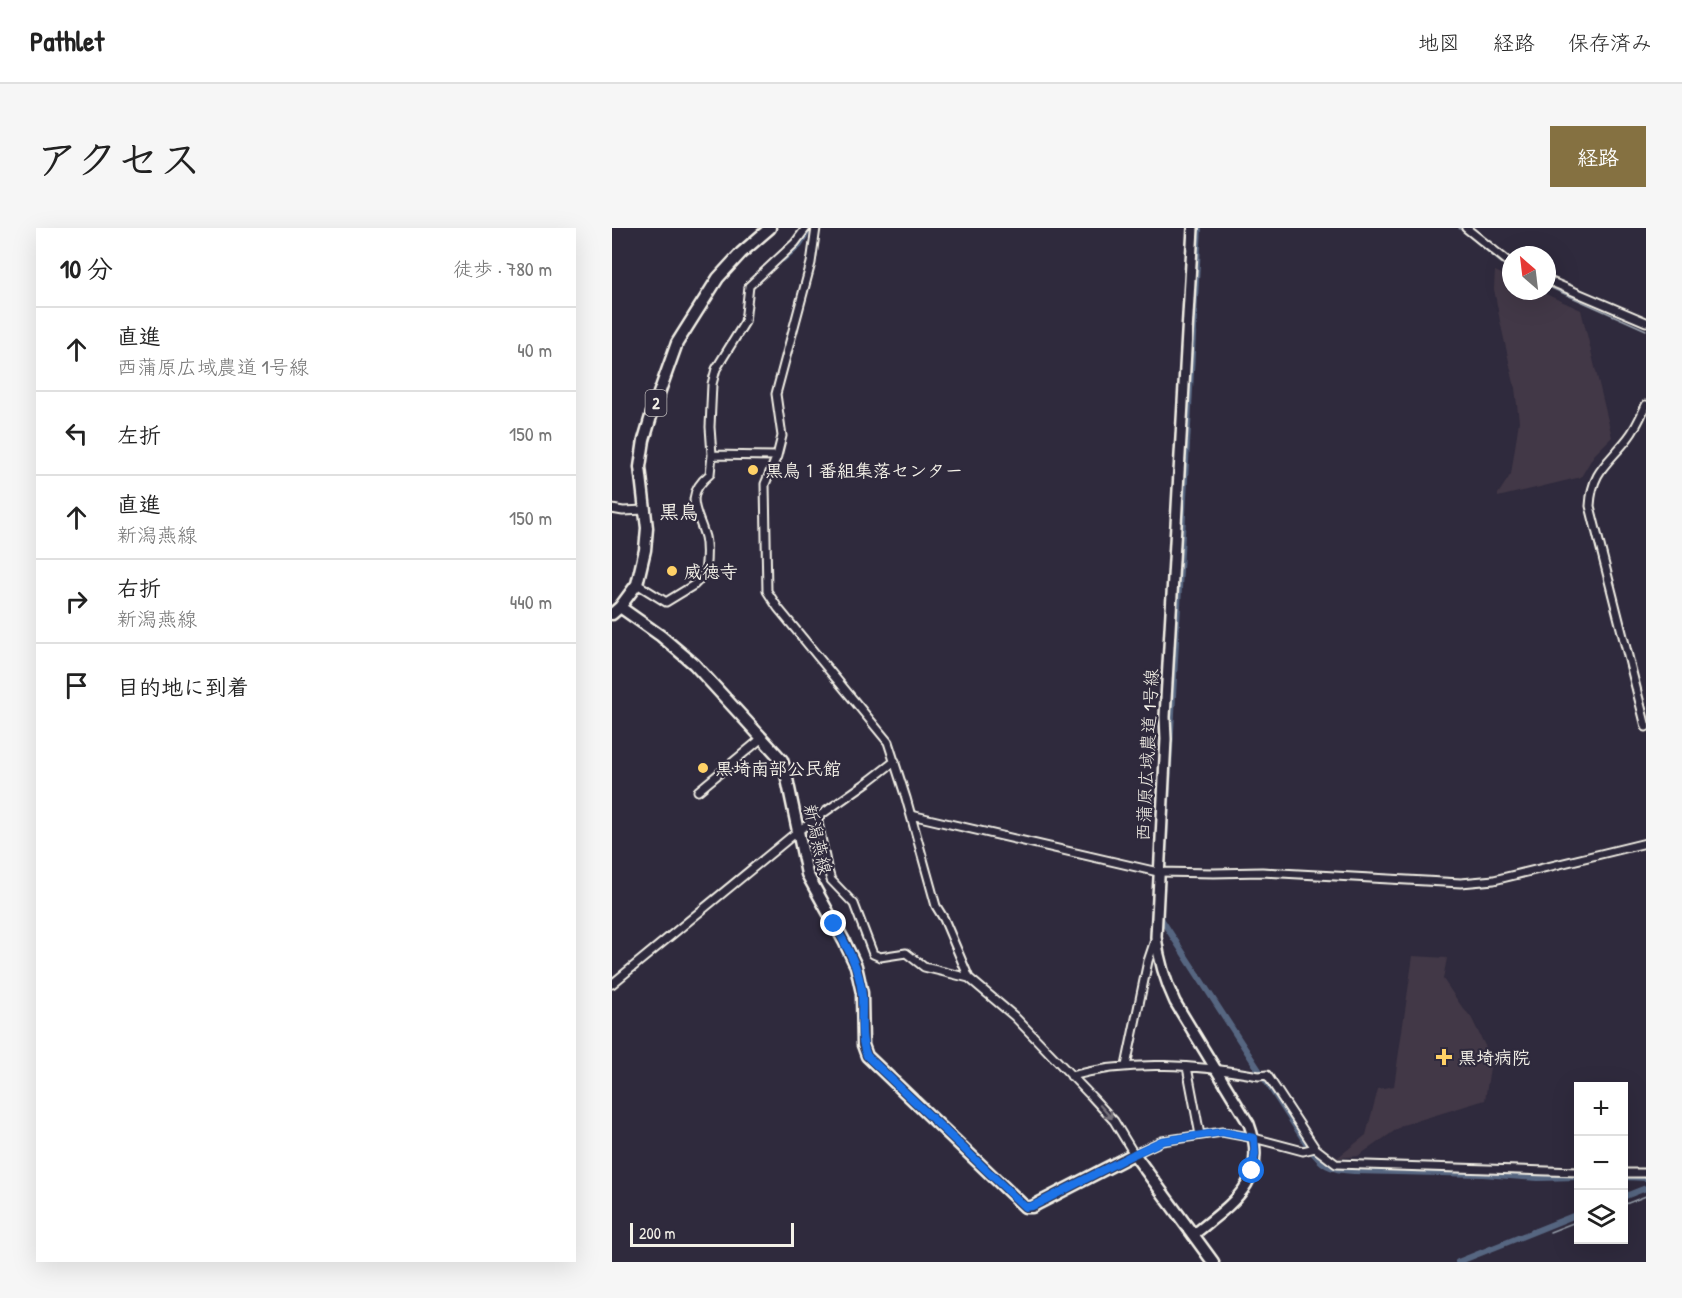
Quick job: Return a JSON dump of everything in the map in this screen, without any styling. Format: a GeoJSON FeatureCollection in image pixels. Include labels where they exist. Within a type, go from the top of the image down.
{"type":"FeatureCollection","features":[{"type":"Feature","properties":{"kind":"main road","name":"2"},"geometry":{"type":"LineString","coordinates":[[615,608],[637,584],[647,528],[640,467],[644,440],[677,343],[718,278],[741,253],[770,228]]}},
{"type":"Feature","properties":{"kind":"main road","name":"新潟燕線"},"geometry":{"type":"LineString","coordinates":[[615,608],[679,650],[782,760],[807,873],[856,966],[862,993],[863,1045],[867,1056],[1025,1207],[1032,1206],[1134,1154]]}},
{"type":"Feature","properties":{"kind":"main road"},"geometry":{"type":"LineString","coordinates":[[1134,1154],[1213,1262]]}},
{"type":"Feature","properties":{"kind":"street"},"geometry":{"type":"LineString","coordinates":[[637,584],[666,602],[694,585],[705,574],[707,551],[705,537],[695,512],[693,498],[703,480],[710,474],[712,384],[716,369],[745,322],[749,286],[795,243],[806,228]]}},
{"type":"Feature","properties":{"kind":"street"},"geometry":{"type":"LineString","coordinates":[[816,228],[811,267],[776,394],[782,436],[777,456],[765,484],[767,591],[778,608],[888,742],[936,906],[944,919],[969,978]]}},
{"type":"Feature","properties":{"kind":"street","name":"西蒲原広域農道 1号線"},"geometry":{"type":"LineString","coordinates":[[1193,228],[1165,717],[1166,739],[1156,937],[1159,962],[1175,1002],[1249,1124],[1254,1138],[1255,1154],[1248,1182],[1239,1197],[1193,1235]]}},
{"type":"Feature","properties":{"kind":"street"},"geometry":{"type":"LineString","coordinates":[[1466,228],[1502,257]]}},
{"type":"Feature","properties":{"kind":"street"},"geometry":{"type":"LineString","coordinates":[[1556,283],[1646,322]]}},
{"type":"Feature","properties":{"kind":"street"},"geometry":{"type":"LineString","coordinates":[[1646,405],[1628,439],[1599,471],[1590,506],[1646,727]]}},
{"type":"Feature","properties":{"kind":"street"},"geometry":{"type":"LineString","coordinates":[[712,455],[777,456]]}},
{"type":"Feature","properties":{"kind":"street"},"geometry":{"type":"LineString","coordinates":[[612,509],[645,510]]}},
{"type":"Feature","properties":{"kind":"street"},"geometry":{"type":"LineString","coordinates":[[698,791],[762,738]]}},
{"type":"Feature","properties":{"kind":"street"},"geometry":{"type":"LineString","coordinates":[[612,984],[798,831],[895,761]]}},
{"type":"Feature","properties":{"kind":"street"},"geometry":{"type":"LineString","coordinates":[[911,815],[1158,872],[1262,872],[1461,883],[1494,880],[1646,843]]}},
{"type":"Feature","properties":{"kind":"street"},"geometry":{"type":"LineString","coordinates":[[817,817],[831,880],[854,904],[873,954],[880,957],[906,953],[924,967],[969,978],[1014,1016],[1114,1120],[1134,1154],[1162,1141],[1222,1132],[1303,1151],[1315,1148]]}},
{"type":"Feature","properties":{"kind":"street"},"geometry":{"type":"LineString","coordinates":[[1126,1066],[1148,961],[1156,937]]}},
{"type":"Feature","properties":{"kind":"street"},"geometry":{"type":"LineString","coordinates":[[1071,1076],[1096,1069],[1169,1065],[1259,1076],[1267,1075],[1315,1148],[1335,1164],[1574,1172]]}},
{"type":"Feature","properties":{"kind":"street"},"geometry":{"type":"LineString","coordinates":[[1187,1067],[1200,1135]]}},
{"type":"Feature","properties":{"kind":"street"},"geometry":{"type":"LineString","coordinates":[[1628,1173],[1646,1173]]}},
{"type":"Feature","properties":{"kind":"shaded area"},"geometry":{"type":"Polygon","coordinates":[[[1495,271],[1502,274],[1502,300],[1556,299],[1581,310],[1612,437],[1594,455],[1581,477],[1498,497],[1511,474],[1519,421],[1515,388],[1494,289],[1495,271]]]}},
{"type":"Feature","properties":{"kind":"shaded area","name":"黒埼病院"},"geometry":{"type":"Polygon","coordinates":[[[1413,956],[1447,958],[1443,979],[1471,1017],[1491,1061],[1485,1100],[1403,1125],[1358,1156],[1337,1158],[1366,1135],[1378,1089],[1394,1086],[1413,956]]]}},
{"type":"Feature","properties":{"kind":"waterway"},"geometry":{"type":"LineString","coordinates":[[783,259],[800,244],[810,228]]}},
{"type":"Feature","properties":{"kind":"waterway"},"geometry":{"type":"LineString","coordinates":[[1162,893],[1199,228]]}},
{"type":"Feature","properties":{"kind":"waterway"},"geometry":{"type":"LineString","coordinates":[[1459,228],[1502,264]]}},
{"type":"Feature","properties":{"kind":"waterway"},"geometry":{"type":"LineString","coordinates":[[1556,290],[1646,330]]}},
{"type":"Feature","properties":{"kind":"waterway"},"geometry":{"type":"LineString","coordinates":[[1160,909],[1162,920],[1308,1146],[1327,1166],[1354,1171],[1483,1174],[1538,1178],[1574,1177]]}},
{"type":"Feature","properties":{"kind":"waterway"},"geometry":{"type":"LineString","coordinates":[[1628,1177],[1646,1178]]}},
{"type":"Feature","properties":{"kind":"waterway"},"geometry":{"type":"LineString","coordinates":[[1628,1195],[1646,1188]]}},
{"type":"Feature","properties":{"kind":"waterway"},"geometry":{"type":"LineString","coordinates":[[1628,1203],[1646,1196]]}},
{"type":"Feature","properties":{"kind":"waterway"},"geometry":{"type":"LineString","coordinates":[[1458,1262],[1574,1216]]}},
{"type":"Feature","properties":{"kind":"waterway"},"geometry":{"type":"LineString","coordinates":[[1550,1232],[1574,1223]]}},
{"type":"Feature","properties":{"kind":"place","name":"黒鳥１番組集落センター"},"geometry":{"type":"Point","coordinates":[753,470]}},
{"type":"Feature","properties":{"kind":"place","name":"威徳寺"},"geometry":{"type":"Point","coordinates":[672,571]}},
{"type":"Feature","properties":{"kind":"place","name":"黒埼南部公民館"},"geometry":{"type":"Point","coordinates":[703,768]}},
{"type":"Feature","properties":{"kind":"place","name":"黒埼病院"},"geometry":{"type":"Point","coordinates":[1444,1057]}},
{"type":"Feature","properties":{"kind":"district","name":"黒鳥"},"geometry":{"type":"Point","coordinates":[679,511]}},
{"type":"Feature","properties":{"kind":"route"},"geometry":{"type":"LineString","coordinates":[[834,924],[856,966],[862,993],[863,1045],[867,1056],[1025,1207],[1039,1203],[1162,1141],[1222,1132],[1254,1138],[1255,1154],[1252,1171]]}}]}
